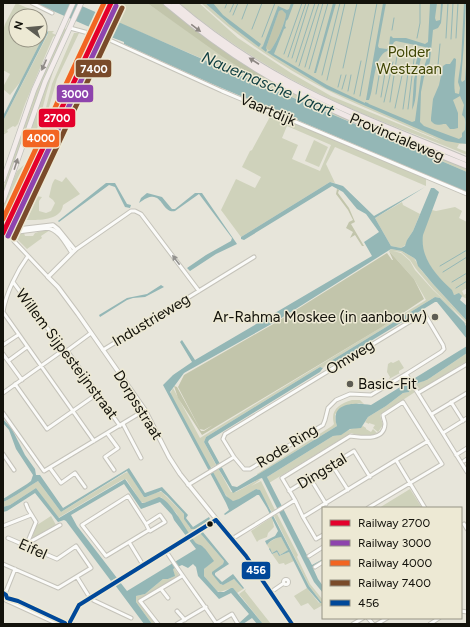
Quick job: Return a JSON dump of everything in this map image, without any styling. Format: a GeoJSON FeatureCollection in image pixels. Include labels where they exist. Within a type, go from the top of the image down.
{"type":"FeatureCollection","features":[{"type":"Feature","properties":{"kind":"highway","name":"Provincialeweg"},"geometry":{"type":"LineString","coordinates":[[166,3],[192,25],[230,53],[286,86],[349,116],[467,166]]}},
{"type":"Feature","properties":{"kind":"highway","name":"Provincialeweg"},"geometry":{"type":"LineString","coordinates":[[174,3],[233,47],[289,82],[351,111],[467,160]]}},
{"type":"Feature","properties":{"kind":"main road"},"geometry":{"type":"LineString","coordinates":[[3,180],[34,90],[73,3]]}},
{"type":"Feature","properties":{"kind":"main road"},"geometry":{"type":"LineString","coordinates":[[3,201],[38,101],[81,4]]}},
{"type":"Feature","properties":{"kind":"street"},"geometry":{"type":"LineString","coordinates":[[32,3],[52,13]]}},
{"type":"Feature","properties":{"kind":"street","name":"Vaartdijk"},"geometry":{"type":"LineString","coordinates":[[70,28],[103,37],[209,85],[467,194]]}},
{"type":"Feature","properties":{"kind":"street","name":"Industrieweg"},"geometry":{"type":"LineString","coordinates":[[48,277],[74,251],[127,214],[135,211],[141,214],[200,291]]}},
{"type":"Feature","properties":{"kind":"street"},"geometry":{"type":"LineString","coordinates":[[3,224],[19,229],[48,225],[53,226],[58,229],[74,251]]}},
{"type":"Feature","properties":{"kind":"street"},"geometry":{"type":"LineString","coordinates":[[3,228],[16,232],[52,228],[74,251]]}},
{"type":"Feature","properties":{"kind":"street","name":"Dorpsstraat"},"geometry":{"type":"LineString","coordinates":[[14,241],[58,287],[145,410],[169,457],[188,485],[246,556],[292,624]]}},
{"type":"Feature","properties":{"kind":"street"},"geometry":{"type":"LineString","coordinates":[[28,256],[13,282],[3,312],[94,441]]}},
{"type":"Feature","properties":{"kind":"street","name":"Industrieweg"},"geometry":{"type":"LineString","coordinates":[[103,350],[254,257]]}},
{"type":"Feature","properties":{"kind":"street","name":"Willem Sijpesteijnstraat"},"geometry":{"type":"LineString","coordinates":[[13,282],[68,352],[97,394],[122,425],[141,458]]}},
{"type":"Feature","properties":{"kind":"street","name":"Omweg"},"geometry":{"type":"LineString","coordinates":[[234,457],[223,439],[225,434],[424,313],[443,344],[444,349],[406,374]]}},
{"type":"Feature","properties":{"kind":"street"},"geometry":{"type":"LineString","coordinates":[[3,393],[91,333]]}},
{"type":"Feature","properties":{"kind":"street"},"geometry":{"type":"LineString","coordinates":[[3,345],[18,335]]}},
{"type":"Feature","properties":{"kind":"street"},"geometry":{"type":"LineString","coordinates":[[8,361],[27,347]]}},
{"type":"Feature","properties":{"kind":"street"},"geometry":{"type":"LineString","coordinates":[[3,354],[22,380]]}},
{"type":"Feature","properties":{"kind":"street"},"geometry":{"type":"LineString","coordinates":[[418,393],[467,364]]}},
{"type":"Feature","properties":{"kind":"street"},"geometry":{"type":"LineString","coordinates":[[406,374],[467,472]]}},
{"type":"Feature","properties":{"kind":"street","name":"Rode Ring"},"geometry":{"type":"LineString","coordinates":[[188,485],[234,457],[244,469],[250,469],[322,425],[329,406],[338,398],[353,394],[371,395],[406,374]]}},
{"type":"Feature","properties":{"kind":"street"},"geometry":{"type":"LineString","coordinates":[[15,384],[47,429],[97,394]]}},
{"type":"Feature","properties":{"kind":"street"},"geometry":{"type":"LineString","coordinates":[[432,414],[467,393]]}},
{"type":"Feature","properties":{"kind":"street"},"geometry":{"type":"LineString","coordinates":[[322,536],[316,539],[282,478],[350,436],[367,438],[379,435],[384,428],[385,422],[383,415],[403,402],[442,464],[370,507]]}},
{"type":"Feature","properties":{"kind":"street"},"geometry":{"type":"LineString","coordinates":[[451,402],[463,421]]}},
{"type":"Feature","properties":{"kind":"street"},"geometry":{"type":"LineString","coordinates":[[3,413],[44,471],[145,410]]}},
{"type":"Feature","properties":{"kind":"street"},"geometry":{"type":"LineString","coordinates":[[443,433],[467,418]]}},
{"type":"Feature","properties":{"kind":"street"},"geometry":{"type":"LineString","coordinates":[[107,433],[118,448],[105,457],[114,470]]}},
{"type":"Feature","properties":{"kind":"street"},"geometry":{"type":"LineString","coordinates":[[303,517],[428,441]]}},
{"type":"Feature","properties":{"kind":"street"},"geometry":{"type":"LineString","coordinates":[[456,455],[467,448]]}},
{"type":"Feature","properties":{"kind":"street","name":"Dingstal"},"geometry":{"type":"LineString","coordinates":[[289,491],[354,451],[370,476]]}},
{"type":"Feature","properties":{"kind":"street"},"geometry":{"type":"LineString","coordinates":[[3,454],[14,470]]}},
{"type":"Feature","properties":{"kind":"street"},"geometry":{"type":"LineString","coordinates":[[396,460],[424,507]]}},
{"type":"Feature","properties":{"kind":"street"},"geometry":{"type":"LineString","coordinates":[[332,465],[348,490]]}},
{"type":"Feature","properties":{"kind":"street"},"geometry":{"type":"LineString","coordinates":[[50,468],[61,483],[75,473],[85,487]]}},
{"type":"Feature","properties":{"kind":"street"},"geometry":{"type":"LineString","coordinates":[[310,478],[326,504]]}},
{"type":"Feature","properties":{"kind":"street"},"geometry":{"type":"LineString","coordinates":[[146,524],[160,515],[165,522],[106,556],[82,525],[128,496],[149,530]]}},
{"type":"Feature","properties":{"kind":"street"},"geometry":{"type":"LineString","coordinates":[[232,539],[295,500]]}},
{"type":"Feature","properties":{"kind":"street"},"geometry":{"type":"LineString","coordinates":[[26,504],[36,522],[26,545]]}},
{"type":"Feature","properties":{"kind":"street"},"geometry":{"type":"LineString","coordinates":[[3,526],[32,515]]}},
{"type":"Feature","properties":{"kind":"street"},"geometry":{"type":"LineString","coordinates":[[5,600],[18,601],[65,624],[71,623],[77,606],[216,520]]}},
{"type":"Feature","properties":{"kind":"street"},"geometry":{"type":"LineString","coordinates":[[464,524],[467,529]]}},
{"type":"Feature","properties":{"kind":"street"},"geometry":{"type":"LineString","coordinates":[[26,545],[60,525]]}},
{"type":"Feature","properties":{"kind":"street","name":"Eifel"},"geometry":{"type":"LineString","coordinates":[[8,538],[56,559],[76,546],[92,568],[77,577]]}},
{"type":"Feature","properties":{"kind":"street"},"geometry":{"type":"LineString","coordinates":[[129,542],[143,565]]}},
{"type":"Feature","properties":{"kind":"street"},"geometry":{"type":"LineString","coordinates":[[308,556],[322,548]]}},
{"type":"Feature","properties":{"kind":"street"},"geometry":{"type":"LineString","coordinates":[[166,551],[177,569],[206,607],[216,624],[232,614],[238,623]]}},
{"type":"Feature","properties":{"kind":"street"},"geometry":{"type":"LineString","coordinates":[[315,567],[322,563]]}},
{"type":"Feature","properties":{"kind":"street"},"geometry":{"type":"LineString","coordinates":[[3,564],[58,588],[77,577],[90,598],[95,602],[131,618]]}},
{"type":"Feature","properties":{"kind":"street"},"geometry":{"type":"LineString","coordinates":[[5,600],[4,593],[15,570]]}},
{"type":"Feature","properties":{"kind":"street"},"geometry":{"type":"LineString","coordinates":[[158,624],[140,601],[182,576]]}},
{"type":"Feature","properties":{"kind":"street"},"geometry":{"type":"LineString","coordinates":[[271,592],[284,583]]}},
{"type":"Feature","properties":{"kind":"street"},"geometry":{"type":"LineString","coordinates":[[161,589],[168,598]]}},
{"type":"Feature","properties":{"kind":"street"},"geometry":{"type":"LineString","coordinates":[[5,600],[60,624]]}},
{"type":"Feature","properties":{"kind":"street"},"geometry":{"type":"LineString","coordinates":[[177,624],[206,607]]}},
{"type":"Feature","properties":{"kind":"street"},"geometry":{"type":"LineString","coordinates":[[177,610],[185,620]]}},
{"type":"Feature","properties":{"kind":"green space"},"geometry":{"type":"Polygon","coordinates":[[[16,3],[27,8],[13,8],[16,3]]]}},
{"type":"Feature","properties":{"kind":"green space"},"geometry":{"type":"Polygon","coordinates":[[[122,3],[147,3],[245,71],[260,78],[263,75],[459,165],[467,170],[467,172],[119,23],[119,10],[122,3]]]}},
{"type":"Feature","properties":{"kind":"green space"},"geometry":{"type":"Polygon","coordinates":[[[147,3],[163,3],[206,38],[243,64],[263,75],[262,79],[245,71],[223,57],[147,3]]]}},
{"type":"Feature","properties":{"kind":"green space","name":"Polder Westzaan"},"geometry":{"type":"Polygon","coordinates":[[[179,3],[199,3],[238,38],[291,73],[331,96],[440,141],[338,95],[296,73],[256,48],[237,34],[201,3],[205,3],[230,25],[207,3],[467,3],[467,143],[459,144],[457,148],[467,152],[467,155],[365,115],[312,90],[252,56],[215,31],[179,3]]]}},
{"type":"Feature","properties":{"kind":"green space"},"geometry":{"type":"Polygon","coordinates":[[[282,10],[286,14],[285,18],[270,51],[266,48],[279,11],[282,10]]]}},
{"type":"Feature","properties":{"kind":"green space"},"geometry":{"type":"Polygon","coordinates":[[[8,18],[8,48],[38,48],[21,81],[10,95],[3,89],[10,74],[3,70],[3,31],[8,18]]]}},
{"type":"Feature","properties":{"kind":"green space"},"geometry":{"type":"Polygon","coordinates":[[[65,28],[66,30],[38,94],[3,197],[3,189],[31,102],[65,28]]]}},
{"type":"Feature","properties":{"kind":"green space"},"geometry":{"type":"Polygon","coordinates":[[[48,31],[54,31],[52,33],[56,35],[53,37],[18,124],[7,130],[8,132],[3,135],[5,132],[3,132],[3,121],[41,48],[48,48],[48,31]]]}},
{"type":"Feature","properties":{"kind":"green space"},"geometry":{"type":"Polygon","coordinates":[[[74,33],[79,33],[57,79],[40,139],[38,139],[52,84],[74,33]]]}},
{"type":"Feature","properties":{"kind":"green space"},"geometry":{"type":"Polygon","coordinates":[[[69,34],[54,69],[35,137],[32,136],[29,131],[47,83],[69,34]]]}},
{"type":"Feature","properties":{"kind":"green space"},"geometry":{"type":"Polygon","coordinates":[[[272,113],[426,177],[426,186],[335,147],[326,164],[335,183],[330,182],[241,237],[221,210],[236,179],[255,188],[261,177],[242,167],[250,151],[252,150],[272,113]],[[287,126],[282,138],[298,145],[292,159],[320,171],[331,145],[287,126]]]}},
{"type":"Feature","properties":{"kind":"green space"},"geometry":{"type":"Polygon","coordinates":[[[314,140],[328,147],[319,167],[305,161],[314,140]]]}},
{"type":"Feature","properties":{"kind":"green space"},"geometry":{"type":"Polygon","coordinates":[[[25,164],[24,169],[3,211],[3,207],[17,171],[25,164]]]}},
{"type":"Feature","properties":{"kind":"green space"},"geometry":{"type":"Polygon","coordinates":[[[66,177],[80,194],[63,205],[58,214],[54,217],[26,220],[23,225],[10,223],[24,193],[33,197],[42,197],[39,201],[39,211],[46,213],[51,211],[55,203],[49,197],[53,183],[55,179],[62,182],[66,177]]]}},
{"type":"Feature","properties":{"kind":"green space"},"geometry":{"type":"Polygon","coordinates":[[[337,189],[339,190],[338,193],[349,208],[355,222],[351,224],[364,246],[362,246],[355,235],[350,238],[353,232],[346,228],[349,222],[353,220],[348,210],[336,194],[337,189]]]}},
{"type":"Feature","properties":{"kind":"green space"},"geometry":{"type":"Polygon","coordinates":[[[402,202],[403,205],[420,214],[413,231],[407,240],[407,244],[401,248],[391,246],[375,218],[402,202]]]}},
{"type":"Feature","properties":{"kind":"green space"},"geometry":{"type":"Polygon","coordinates":[[[455,207],[462,211],[459,218],[467,222],[467,288],[462,291],[464,295],[467,293],[467,299],[457,294],[454,295],[443,283],[428,263],[423,247],[423,232],[432,210],[436,211],[455,207]]]}},
{"type":"Feature","properties":{"kind":"green space"},"geometry":{"type":"Polygon","coordinates":[[[50,230],[27,249],[17,239],[5,233],[6,231],[24,233],[25,236],[33,236],[35,233],[50,230]]]}},
{"type":"Feature","properties":{"kind":"green space"},"geometry":{"type":"Polygon","coordinates":[[[391,249],[402,251],[414,258],[421,270],[467,321],[467,323],[448,304],[461,319],[440,298],[435,297],[329,362],[323,368],[320,367],[206,437],[204,442],[216,465],[210,468],[170,394],[173,388],[200,438],[426,300],[414,279],[389,251],[391,249]],[[393,251],[401,253],[410,261],[415,270],[433,290],[448,304],[433,289],[410,260],[401,252],[393,251]]]}},
{"type":"Feature","properties":{"kind":"green space"},"geometry":{"type":"Polygon","coordinates":[[[389,251],[414,279],[424,299],[382,327],[202,435],[178,398],[174,386],[177,387],[201,431],[204,431],[213,425],[204,430],[200,429],[178,387],[184,375],[275,323],[387,253],[393,260],[389,251]]]}},
{"type":"Feature","properties":{"kind":"green space"},"geometry":{"type":"Polygon","coordinates":[[[467,353],[467,361],[420,390],[416,384],[430,378],[467,353]]]}},
{"type":"Feature","properties":{"kind":"green space"},"geometry":{"type":"Polygon","coordinates":[[[399,360],[404,368],[399,371],[400,373],[389,379],[390,377],[387,372],[388,364],[399,360]]]}},
{"type":"Feature","properties":{"kind":"green space"},"geometry":{"type":"Polygon","coordinates":[[[410,387],[412,387],[415,392],[380,415],[383,425],[378,432],[373,428],[375,425],[365,422],[368,417],[403,393],[409,392],[410,387]]]}},
{"type":"Feature","properties":{"kind":"green space"},"geometry":{"type":"Polygon","coordinates":[[[352,400],[360,400],[364,404],[359,403],[335,414],[337,426],[257,475],[332,426],[334,424],[333,415],[337,408],[343,403],[352,400]]]}},
{"type":"Feature","properties":{"kind":"green space"},"geometry":{"type":"Polygon","coordinates":[[[363,426],[371,432],[373,429],[377,433],[370,436],[364,436],[351,433],[269,483],[267,477],[333,436],[363,426]]]}},
{"type":"Feature","properties":{"kind":"green space"},"geometry":{"type":"Polygon","coordinates":[[[218,468],[231,492],[236,492],[259,479],[260,480],[251,486],[261,481],[275,510],[272,512],[258,489],[239,500],[230,500],[213,472],[218,468]]]}},
{"type":"Feature","properties":{"kind":"green space"},"geometry":{"type":"Polygon","coordinates":[[[128,472],[144,497],[157,492],[162,492],[184,514],[184,518],[190,528],[197,529],[189,534],[178,518],[177,514],[161,497],[144,503],[141,502],[126,479],[58,518],[36,488],[10,505],[3,507],[3,502],[38,481],[61,512],[128,472]]]}},
{"type":"Feature","properties":{"kind":"green space"},"geometry":{"type":"Polygon","coordinates":[[[410,489],[421,507],[381,507],[410,489]]]}},
{"type":"Feature","properties":{"kind":"green space"},"geometry":{"type":"Polygon","coordinates":[[[277,514],[298,555],[297,557],[310,584],[322,599],[322,603],[309,586],[274,516],[277,514]]]}},
{"type":"Feature","properties":{"kind":"green space"},"geometry":{"type":"Polygon","coordinates":[[[51,516],[56,525],[31,540],[37,525],[51,516]]]}},
{"type":"Feature","properties":{"kind":"green space"},"geometry":{"type":"Polygon","coordinates":[[[272,517],[274,527],[268,533],[267,537],[257,542],[251,531],[272,517]]]}},
{"type":"Feature","properties":{"kind":"green space"},"geometry":{"type":"Polygon","coordinates":[[[200,533],[224,561],[223,564],[212,573],[220,584],[222,585],[234,579],[243,589],[245,588],[237,593],[232,588],[220,592],[217,591],[204,576],[204,569],[213,561],[204,548],[195,543],[192,538],[200,533]]]}},
{"type":"Feature","properties":{"kind":"green space"},"geometry":{"type":"Polygon","coordinates":[[[278,537],[281,537],[288,549],[280,555],[277,550],[272,553],[267,545],[278,537]]]}},
{"type":"Feature","properties":{"kind":"green space"},"geometry":{"type":"Polygon","coordinates":[[[277,552],[279,556],[289,552],[294,561],[285,565],[284,563],[279,564],[272,554],[277,552]]]}},
{"type":"Feature","properties":{"kind":"green space"},"geometry":{"type":"Polygon","coordinates":[[[174,568],[179,575],[177,577],[138,601],[155,624],[152,624],[136,602],[136,596],[145,594],[163,579],[168,579],[174,576],[174,568]]]}},
{"type":"Feature","properties":{"kind":"green space"},"geometry":{"type":"Polygon","coordinates":[[[307,588],[319,603],[322,603],[322,606],[314,610],[308,603],[301,606],[294,596],[307,588]]]}},
{"type":"Feature","properties":{"kind":"green space"},"geometry":{"type":"Polygon","coordinates":[[[246,589],[245,591],[271,624],[263,624],[239,594],[246,589]]]}},
{"type":"Feature","properties":{"kind":"water"},"geometry":{"type":"Polygon","coordinates":[[[35,3],[75,3],[100,14],[99,17],[105,20],[107,17],[467,172],[467,192],[210,83],[130,47],[124,44],[124,42],[100,33],[35,3]]]}},
{"type":"Feature","properties":{"kind":"water"},"geometry":{"type":"Polygon","coordinates":[[[205,3],[213,3],[223,15],[261,44],[259,47],[230,25],[205,3]]]}},
{"type":"Feature","properties":{"kind":"water"},"geometry":{"type":"Polygon","coordinates":[[[291,3],[294,3],[286,21],[286,28],[284,29],[274,54],[327,85],[365,103],[412,122],[415,121],[421,76],[427,58],[427,49],[425,47],[396,41],[394,42],[390,50],[385,52],[378,61],[371,95],[369,100],[366,100],[383,3],[386,3],[378,46],[379,48],[387,49],[391,36],[393,38],[406,38],[425,44],[428,42],[430,3],[437,3],[436,21],[440,20],[441,3],[443,3],[441,23],[438,28],[433,30],[430,61],[428,70],[424,77],[421,92],[420,122],[424,126],[459,139],[462,137],[462,133],[465,130],[465,118],[462,115],[464,105],[460,96],[453,100],[458,113],[458,128],[450,129],[446,124],[434,124],[431,121],[431,118],[433,99],[439,85],[443,66],[450,64],[454,58],[456,59],[454,84],[455,93],[459,94],[460,88],[458,82],[461,61],[464,3],[466,3],[461,80],[462,82],[465,80],[467,52],[467,144],[446,141],[327,89],[267,52],[272,48],[282,28],[286,14],[282,10],[279,11],[266,48],[266,52],[261,48],[278,6],[287,10],[289,9],[291,3]]]}},
{"type":"Feature","properties":{"kind":"water"},"geometry":{"type":"Polygon","coordinates":[[[333,3],[336,3],[316,73],[314,73],[333,3]]]}},
{"type":"Feature","properties":{"kind":"water"},"geometry":{"type":"Polygon","coordinates":[[[37,48],[40,48],[3,121],[3,116],[37,48]]]}},
{"type":"Feature","properties":{"kind":"water"},"geometry":{"type":"Polygon","coordinates":[[[419,50],[422,51],[417,75],[415,100],[412,110],[416,71],[415,67],[419,50]]]}},
{"type":"Feature","properties":{"kind":"water"},"geometry":{"type":"Polygon","coordinates":[[[42,165],[46,167],[40,176],[40,189],[29,196],[18,220],[15,219],[28,190],[35,184],[39,166],[42,165]]]}},
{"type":"Feature","properties":{"kind":"water"},"geometry":{"type":"Polygon","coordinates":[[[330,182],[343,186],[374,216],[425,187],[375,218],[391,246],[401,248],[405,246],[413,231],[431,188],[434,188],[439,192],[423,235],[424,251],[430,266],[452,290],[454,295],[459,293],[462,296],[460,300],[467,306],[467,321],[433,284],[418,266],[414,258],[402,251],[391,249],[275,322],[184,373],[170,392],[226,496],[233,501],[256,489],[260,490],[309,586],[322,603],[320,603],[307,588],[289,552],[279,556],[277,552],[272,554],[269,549],[270,548],[272,553],[277,550],[280,555],[288,550],[281,537],[269,542],[267,545],[265,541],[275,536],[278,531],[259,495],[225,515],[224,514],[229,510],[226,503],[163,385],[173,375],[192,362],[180,342],[182,340],[195,360],[372,256],[364,242],[379,232],[366,214],[357,209],[343,192],[332,186],[244,240],[241,239],[241,237],[330,182]]]}},
{"type":"Feature","properties":{"kind":"water"},"geometry":{"type":"Polygon","coordinates":[[[106,183],[115,183],[127,204],[131,205],[130,208],[125,207],[115,187],[109,185],[59,222],[58,221],[106,183]]]}},
{"type":"Feature","properties":{"kind":"water"},"geometry":{"type":"Polygon","coordinates":[[[147,193],[162,197],[172,209],[175,209],[195,193],[202,193],[237,244],[216,254],[190,271],[187,268],[231,241],[232,238],[199,194],[175,211],[170,211],[157,198],[147,198],[139,203],[141,198],[147,193]]]}},
{"type":"Feature","properties":{"kind":"water"},"geometry":{"type":"Polygon","coordinates":[[[161,285],[164,287],[145,297],[127,300],[100,317],[99,315],[127,298],[147,294],[161,285]]]}},
{"type":"Feature","properties":{"kind":"water"},"geometry":{"type":"Polygon","coordinates":[[[435,297],[440,298],[464,322],[467,328],[467,339],[437,302],[435,302],[328,367],[327,366],[329,362],[435,297]]]}},
{"type":"Feature","properties":{"kind":"water"},"geometry":{"type":"Polygon","coordinates":[[[467,346],[467,353],[427,380],[415,384],[409,392],[403,393],[368,417],[361,428],[350,429],[341,435],[333,436],[267,477],[312,565],[322,560],[322,562],[313,568],[322,585],[322,592],[314,582],[262,478],[233,493],[204,442],[206,437],[320,367],[323,368],[320,372],[209,440],[208,442],[232,486],[237,487],[337,426],[337,412],[340,408],[351,404],[371,405],[467,346]]]}},
{"type":"Feature","properties":{"kind":"water"},"geometry":{"type":"Polygon","coordinates":[[[3,419],[12,429],[25,455],[35,469],[36,475],[40,475],[63,508],[129,468],[145,493],[162,487],[188,515],[186,518],[193,527],[209,517],[210,519],[199,527],[200,528],[191,529],[184,519],[184,514],[167,496],[161,491],[144,497],[127,471],[61,512],[38,481],[3,502],[3,499],[31,481],[33,475],[16,449],[9,430],[3,423],[3,419]]]}},
{"type":"Feature","properties":{"kind":"water"},"geometry":{"type":"Polygon","coordinates":[[[125,479],[142,503],[159,497],[168,503],[195,542],[207,551],[214,561],[204,569],[204,576],[218,592],[224,592],[233,588],[263,624],[257,624],[252,618],[243,624],[238,624],[249,614],[231,593],[219,599],[198,576],[196,567],[193,564],[188,568],[182,565],[173,569],[175,576],[168,579],[163,579],[145,594],[136,596],[136,602],[152,624],[144,624],[115,585],[120,582],[127,591],[196,549],[174,520],[172,515],[160,502],[141,509],[124,484],[71,515],[77,526],[117,578],[111,581],[66,521],[64,520],[58,522],[35,493],[3,512],[3,507],[10,505],[36,488],[59,518],[125,479]]]}},
{"type":"Feature","properties":{"kind":"water"},"geometry":{"type":"Polygon","coordinates":[[[202,531],[229,564],[215,573],[215,575],[222,582],[233,574],[244,588],[243,589],[234,579],[223,585],[220,584],[212,574],[212,572],[223,564],[224,561],[200,533],[202,531]]]}},
{"type":"Feature","properties":{"kind":"waterway"},"geometry":{"type":"LineString","coordinates":[[225,8],[227,3]]}},
{"type":"Feature","properties":{"kind":"waterway"},"geometry":{"type":"LineString","coordinates":[[230,12],[234,3]]}},
{"type":"Feature","properties":{"kind":"waterway"},"geometry":{"type":"LineString","coordinates":[[233,15],[238,3]]}},
{"type":"Feature","properties":{"kind":"waterway"},"geometry":{"type":"LineString","coordinates":[[242,19],[248,3]]}},
{"type":"Feature","properties":{"kind":"waterway"},"geometry":{"type":"LineString","coordinates":[[252,29],[262,3]]}},
{"type":"Feature","properties":{"kind":"waterway"},"geometry":{"type":"LineString","coordinates":[[262,37],[275,3]]}},
{"type":"Feature","properties":{"kind":"waterway"},"geometry":{"type":"LineString","coordinates":[[284,54],[302,3]]}},
{"type":"Feature","properties":{"kind":"waterway"},"geometry":{"type":"LineString","coordinates":[[288,57],[306,3]]}},
{"type":"Feature","properties":{"kind":"waterway"},"geometry":{"type":"LineString","coordinates":[[292,58],[309,3]]}},
{"type":"Feature","properties":{"kind":"waterway"},"geometry":{"type":"LineString","coordinates":[[296,62],[315,3]]}},
{"type":"Feature","properties":{"kind":"waterway"},"geometry":{"type":"LineString","coordinates":[[299,66],[319,3]]}},
{"type":"Feature","properties":{"kind":"waterway"},"geometry":{"type":"LineString","coordinates":[[305,67],[323,3]]}},
{"type":"Feature","properties":{"kind":"waterway"},"geometry":{"type":"LineString","coordinates":[[309,69],[328,3]]}},
{"type":"Feature","properties":{"kind":"waterway"},"geometry":{"type":"LineString","coordinates":[[322,75],[340,3]]}},
{"type":"Feature","properties":{"kind":"waterway"},"geometry":{"type":"LineString","coordinates":[[327,80],[345,3]]}},
{"type":"Feature","properties":{"kind":"waterway"},"geometry":{"type":"LineString","coordinates":[[343,68],[357,3]]}},
{"type":"Feature","properties":{"kind":"waterway"},"geometry":{"type":"LineString","coordinates":[[360,96],[377,3]]}},
{"type":"Feature","properties":{"kind":"waterway"},"geometry":{"type":"LineString","coordinates":[[417,38],[420,23],[420,3]]}},
{"type":"Feature","properties":{"kind":"waterway"},"geometry":{"type":"LineString","coordinates":[[446,38],[448,3]]}},
{"type":"Feature","properties":{"kind":"waterway"},"geometry":{"type":"LineString","coordinates":[[451,39],[453,3]]}},
{"type":"Feature","properties":{"kind":"waterway"},"geometry":{"type":"LineString","coordinates":[[456,38],[458,3]]}},
{"type":"Feature","properties":{"kind":"waterway"},"geometry":{"type":"LineString","coordinates":[[392,30],[394,18]]}},
{"type":"Feature","properties":{"kind":"waterway"},"geometry":{"type":"LineString","coordinates":[[436,73],[439,67],[440,44]]}},
{"type":"Feature","properties":{"kind":"waterway"},"geometry":{"type":"LineString","coordinates":[[390,102],[398,49]]}},
{"type":"Feature","properties":{"kind":"waterway"},"geometry":{"type":"LineString","coordinates":[[408,109],[415,51]]}},
{"type":"Feature","properties":{"kind":"waterway"},"geometry":{"type":"LineString","coordinates":[[354,94],[361,61]]}},
{"type":"Feature","properties":{"kind":"waterway"},"geometry":{"type":"LineString","coordinates":[[384,102],[393,62]]}},
{"type":"Feature","properties":{"kind":"waterway"},"geometry":{"type":"LineString","coordinates":[[376,94],[381,64]]}},
{"type":"Feature","properties":{"kind":"waterway"},"geometry":{"type":"LineString","coordinates":[[395,108],[404,66]]}},
{"type":"Feature","properties":{"kind":"waterway"},"geometry":{"type":"LineString","coordinates":[[403,109],[409,66]]}},
{"type":"Feature","properties":{"kind":"waterway"},"geometry":{"type":"LineString","coordinates":[[381,97],[386,67]]}},
{"type":"Feature","properties":{"kind":"waterway"},"geometry":{"type":"LineString","coordinates":[[338,87],[341,75]]}},
{"type":"Feature","properties":{"kind":"waterway"},"geometry":{"type":"LineString","coordinates":[[342,89],[346,75]]}},
{"type":"Feature","properties":{"kind":"waterway"},"geometry":{"type":"LineString","coordinates":[[348,91],[351,75]]}},
{"type":"Feature","properties":{"kind":"waterway"},"geometry":{"type":"LineString","coordinates":[[440,266],[467,250]]}},
{"type":"Feature","properties":{"kind":"waterway"},"geometry":{"type":"LineString","coordinates":[[443,272],[467,257]]}},
{"type":"Feature","properties":{"kind":"waterway"},"geometry":{"type":"LineString","coordinates":[[452,282],[467,273]]}},
{"type":"Feature","properties":{"kind":"waterway"},"geometry":{"type":"LineString","coordinates":[[456,288],[467,281]]}},
{"type":"Feature","properties":{"kind":"rail line","name":"4000"},"geometry":{"type":"LineString","coordinates":[[3,219],[104,3]]}},
{"type":"Feature","properties":{"kind":"rail line","name":"2700"},"geometry":{"type":"LineString","coordinates":[[3,233],[111,3]]}},
{"type":"Feature","properties":{"kind":"rail line","name":"3000"},"geometry":{"type":"LineString","coordinates":[[8,236],[116,6]]}},
{"type":"Feature","properties":{"kind":"rail line","name":"7400"},"geometry":{"type":"LineString","coordinates":[[14,238],[122,8]]}},
{"type":"Feature","properties":{"kind":"transit line","name":"456"},"geometry":{"type":"LineString","coordinates":[[216,520],[246,556],[292,624]]}},
{"type":"Feature","properties":{"kind":"transit line","name":"456"},"geometry":{"type":"LineString","coordinates":[[70,622],[79,605],[216,520]]}},
{"type":"Feature","properties":{"kind":"transit line","name":"456"},"geometry":{"type":"LineString","coordinates":[[3,593],[7,598],[18,601],[65,623]]}},
{"type":"Feature","properties":{"kind":"place","name":"Ar-Rahma Moskee (in aanbouw)"},"geometry":{"type":"Point","coordinates":[435,317]}},
{"type":"Feature","properties":{"kind":"place","name":"Basic-Fit"},"geometry":{"type":"Point","coordinates":[350,384]}},
{"type":"Feature","properties":{"kind":"water label","name":"Nauernasche Vaart"},"geometry":{"type":"Point","coordinates":[268,84]}}]}
